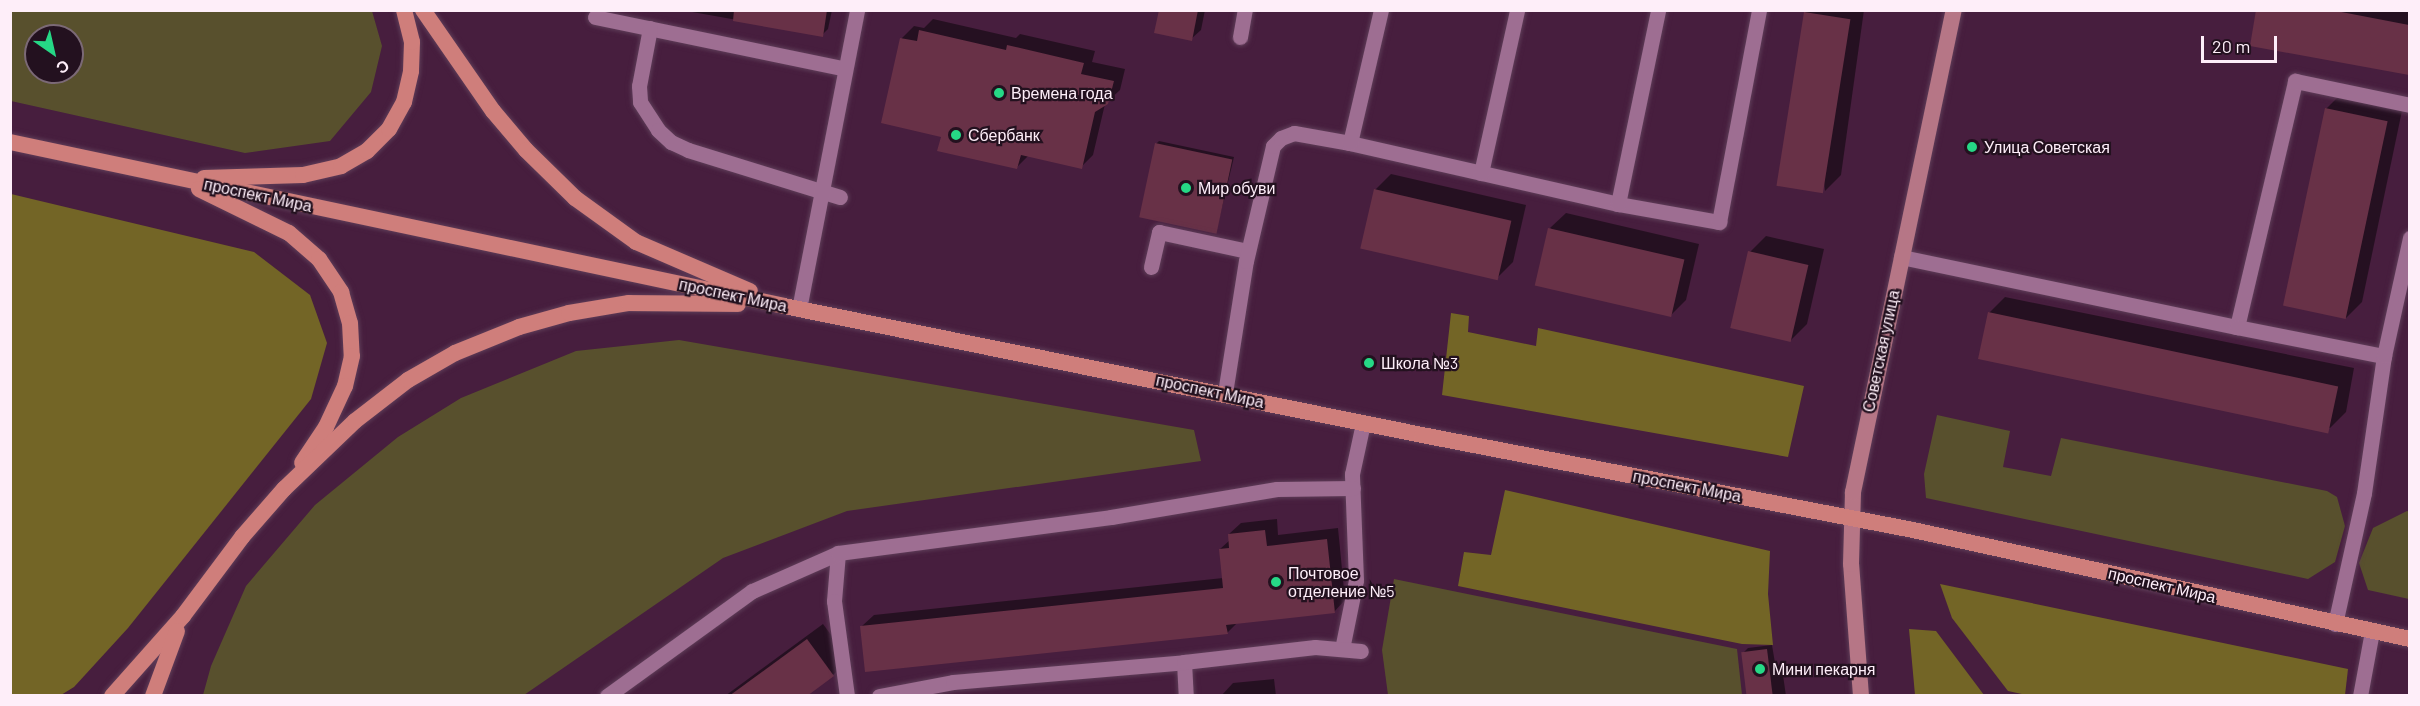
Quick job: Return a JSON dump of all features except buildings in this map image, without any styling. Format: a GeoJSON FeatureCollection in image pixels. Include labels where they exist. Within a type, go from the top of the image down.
{"type":"FeatureCollection","features":[{"type":"Feature","properties":{"kind":"main road"},"geometry":{"type":"LineString","coordinates":[[177,178],[303,175],[341,166],[367,151],[388,129],[404,102],[411,71],[411,42],[404,10]]}},
{"type":"Feature","properties":{"kind":"main road"},"geometry":{"type":"LineString","coordinates":[[423,10],[493,111],[526,150],[575,198],[636,242],[792,307]]}},
{"type":"Feature","properties":{"kind":"main road","name":"Советская улица"},"geometry":{"type":"LineString","coordinates":[[1861,696],[1853,597],[1851,518],[1858,463],[1954,10]]}},
{"type":"Feature","properties":{"kind":"main road","name":"проспект Мира"},"geometry":{"type":"LineString","coordinates":[[10,142],[792,307],[1225,393],[1363,423],[1851,518],[2409,639]]}},
{"type":"Feature","properties":{"kind":"main road"},"geometry":{"type":"LineString","coordinates":[[177,178],[289,233],[320,259],[341,291],[350,322],[352,356],[345,386],[326,427],[284,489]]}},
{"type":"Feature","properties":{"kind":"main road"},"geometry":{"type":"LineString","coordinates":[[112,696],[183,616],[242,537],[284,489],[355,421],[408,380],[455,353],[519,327],[568,313],[629,303],[792,307]]}},
{"type":"Feature","properties":{"kind":"main road"},"geometry":{"type":"LineString","coordinates":[[153,696],[183,616]]}},
{"type":"Feature","properties":{"kind":"lane"},"geometry":{"type":"LineString","coordinates":[[792,307],[822,194],[857,10]]}},
{"type":"Feature","properties":{"kind":"lane"},"geometry":{"type":"LineString","coordinates":[[1240,36],[1245,10]]}},
{"type":"Feature","properties":{"kind":"lane"},"geometry":{"type":"LineString","coordinates":[[1350,143],[1381,10]]}},
{"type":"Feature","properties":{"kind":"lane"},"geometry":{"type":"LineString","coordinates":[[1481,173],[1517,10]]}},
{"type":"Feature","properties":{"kind":"lane"},"geometry":{"type":"LineString","coordinates":[[1618,204],[1658,10]]}},
{"type":"Feature","properties":{"kind":"lane"},"geometry":{"type":"LineString","coordinates":[[1225,393],[1248,251],[1274,146],[1281,138],[1294,133],[1350,143],[1618,204],[1719,222],[1759,10]]}},
{"type":"Feature","properties":{"kind":"lane"},"geometry":{"type":"LineString","coordinates":[[595,16],[845,69]]}},
{"type":"Feature","properties":{"kind":"lane"},"geometry":{"type":"LineString","coordinates":[[650,28],[639,86],[640,102],[658,130],[671,142],[688,150],[822,194],[840,197]]}},
{"type":"Feature","properties":{"kind":"lane"},"geometry":{"type":"LineString","coordinates":[[2237,327],[2295,81],[2409,105]]}},
{"type":"Feature","properties":{"kind":"lane"},"geometry":{"type":"LineString","coordinates":[[1151,267],[1159,232],[1248,251]]}},
{"type":"Feature","properties":{"kind":"lane"},"geometry":{"type":"LineString","coordinates":[[2335,624],[2364,493],[2384,356],[2409,238]]}},
{"type":"Feature","properties":{"kind":"lane"},"geometry":{"type":"LineString","coordinates":[[1900,257],[2384,356]]}},
{"type":"Feature","properties":{"kind":"lane"},"geometry":{"type":"LineString","coordinates":[[1342,649],[1356,580],[1352,474],[1363,423]]}},
{"type":"Feature","properties":{"kind":"lane"},"geometry":{"type":"LineString","coordinates":[[607,696],[752,591],[838,553],[1111,516],[1277,489],[1353,488]]}},
{"type":"Feature","properties":{"kind":"lane"},"geometry":{"type":"LineString","coordinates":[[838,553],[834,602],[847,696]]}},
{"type":"Feature","properties":{"kind":"lane"},"geometry":{"type":"LineString","coordinates":[[2360,696],[2372,631]]}},
{"type":"Feature","properties":{"kind":"lane"},"geometry":{"type":"LineString","coordinates":[[879,696],[1315,647],[1361,651]]}},
{"type":"Feature","properties":{"kind":"lane"},"geometry":{"type":"LineString","coordinates":[[1184,662],[1186,696]]}},
{"type":"Feature","properties":{"kind":"shaded area"},"geometry":{"type":"Polygon","coordinates":[[[11,10],[372,11],[382,46],[371,92],[330,141],[245,153],[11,101],[11,10]]]}},
{"type":"Feature","properties":{"kind":"shaded area"},"geometry":{"type":"Polygon","coordinates":[[[11,194],[254,252],[310,295],[327,343],[311,399],[128,628],[74,687],[61,695],[11,695],[11,194]]]}},
{"type":"Feature","properties":{"kind":"shaded area"},"geometry":{"type":"Polygon","coordinates":[[[1451,313],[1469,316],[1468,332],[1536,346],[1538,328],[1804,386],[1788,457],[1442,395],[1451,313]]]}},
{"type":"Feature","properties":{"kind":"shaded area"},"geometry":{"type":"Polygon","coordinates":[[[679,340],[1194,430],[1201,461],[847,511],[723,558],[524,695],[203,695],[211,666],[246,586],[315,505],[398,437],[461,398],[576,351],[679,340]]]}},
{"type":"Feature","properties":{"kind":"shaded area"},"geometry":{"type":"Polygon","coordinates":[[[1937,415],[2010,431],[2003,467],[2051,476],[2061,438],[2327,491],[2337,497],[2345,526],[2335,562],[2308,579],[1926,498],[1924,474],[1937,415]]]}},
{"type":"Feature","properties":{"kind":"shaded area"},"geometry":{"type":"Polygon","coordinates":[[[1505,490],[1770,551],[1768,594],[1773,645],[1742,644],[1458,586],[1464,552],[1491,555],[1505,490]]]}},
{"type":"Feature","properties":{"kind":"shaded area"},"geometry":{"type":"Polygon","coordinates":[[[2407,511],[2410,512],[2409,599],[2368,590],[2359,563],[2373,528],[2407,511]]]}},
{"type":"Feature","properties":{"kind":"shaded area"},"geometry":{"type":"Polygon","coordinates":[[[1394,579],[1737,649],[1742,695],[1388,695],[1382,650],[1394,579]]]}},
{"type":"Feature","properties":{"kind":"shaded area"},"geometry":{"type":"Polygon","coordinates":[[[1940,584],[2348,669],[2345,695],[2031,696],[2008,691],[1952,618],[1940,584]]]}},
{"type":"Feature","properties":{"kind":"shaded area"},"geometry":{"type":"Polygon","coordinates":[[[1909,629],[1936,631],[1984,695],[1915,695],[1909,629]]]}},
{"type":"Feature","properties":{"kind":"place","name":"Времена года"},"geometry":{"type":"Point","coordinates":[999,93]}},
{"type":"Feature","properties":{"kind":"place","name":"Сбербанк"},"geometry":{"type":"Point","coordinates":[956,135]}},
{"type":"Feature","properties":{"kind":"place","name":"Улица Советская"},"geometry":{"type":"Point","coordinates":[1972,147]}},
{"type":"Feature","properties":{"kind":"place","name":"Мир обуви"},"geometry":{"type":"Point","coordinates":[1186,188]}},
{"type":"Feature","properties":{"kind":"place","name":"Школа №3"},"geometry":{"type":"Point","coordinates":[1369,363]}},
{"type":"Feature","properties":{"kind":"place","name":"Почтовое отделение №5"},"geometry":{"type":"Point","coordinates":[1276,582]}},
{"type":"Feature","properties":{"kind":"place","name":"Мини пекарня"},"geometry":{"type":"Point","coordinates":[1760,669]}}]}
